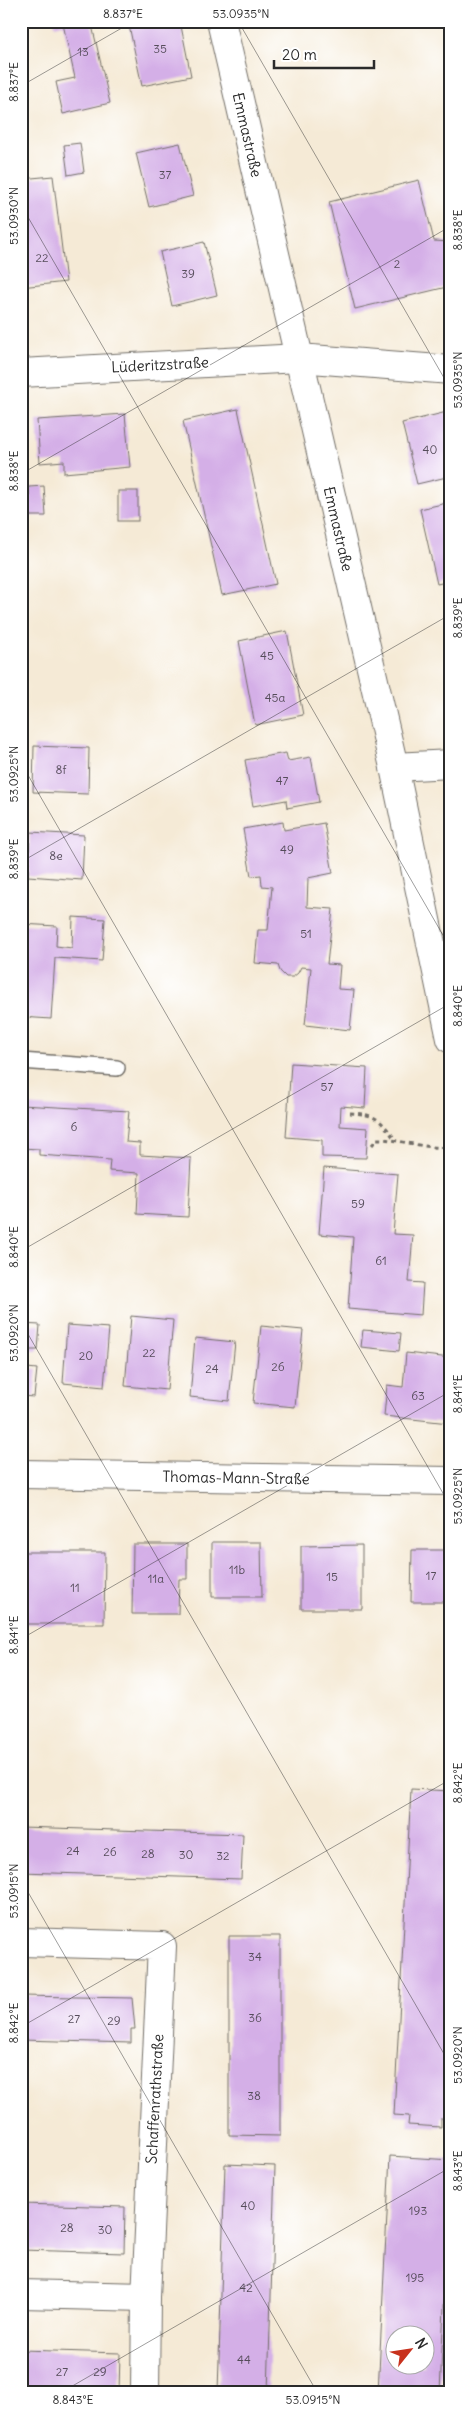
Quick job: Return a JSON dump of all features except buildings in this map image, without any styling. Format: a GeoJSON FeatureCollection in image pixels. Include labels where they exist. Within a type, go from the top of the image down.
{"type":"FeatureCollection","features":[{"type":"Feature","properties":{"kind":"street","name":"Emmastraße"},"geometry":{"type":"LineString","coordinates":[[220,21],[394,767],[451,1038]]}},
{"type":"Feature","properties":{"kind":"street","name":"Lüderitzstraße"},"geometry":{"type":"LineString","coordinates":[[21,373],[299,358],[451,370]]}},
{"type":"Feature","properties":{"kind":"street"},"geometry":{"type":"LineString","coordinates":[[394,767],[451,764]]}},
{"type":"Feature","properties":{"kind":"street","name":"Thomas-Mann-Straße"},"geometry":{"type":"LineString","coordinates":[[21,1474],[451,1481]]}},
{"type":"Feature","properties":{"kind":"street","name":"Schaffenrathstraße"},"geometry":{"type":"LineString","coordinates":[[21,1942],[162,1946],[146,2297],[145,2392]]}},
{"type":"Feature","properties":{"kind":"street"},"geometry":{"type":"LineString","coordinates":[[21,2294],[146,2297]]}},
{"type":"Feature","properties":{"kind":"lane"},"geometry":{"type":"LineString","coordinates":[[21,1061],[117,1068]]}},
{"type":"Feature","properties":{"kind":"path"},"geometry":{"type":"LineString","coordinates":[[350,1113],[367,1114],[381,1120],[395,1139]]}},
{"type":"Feature","properties":{"kind":"path"},"geometry":{"type":"LineString","coordinates":[[372,1145],[377,1139],[395,1139],[436,1148],[451,1146]]}}]}
